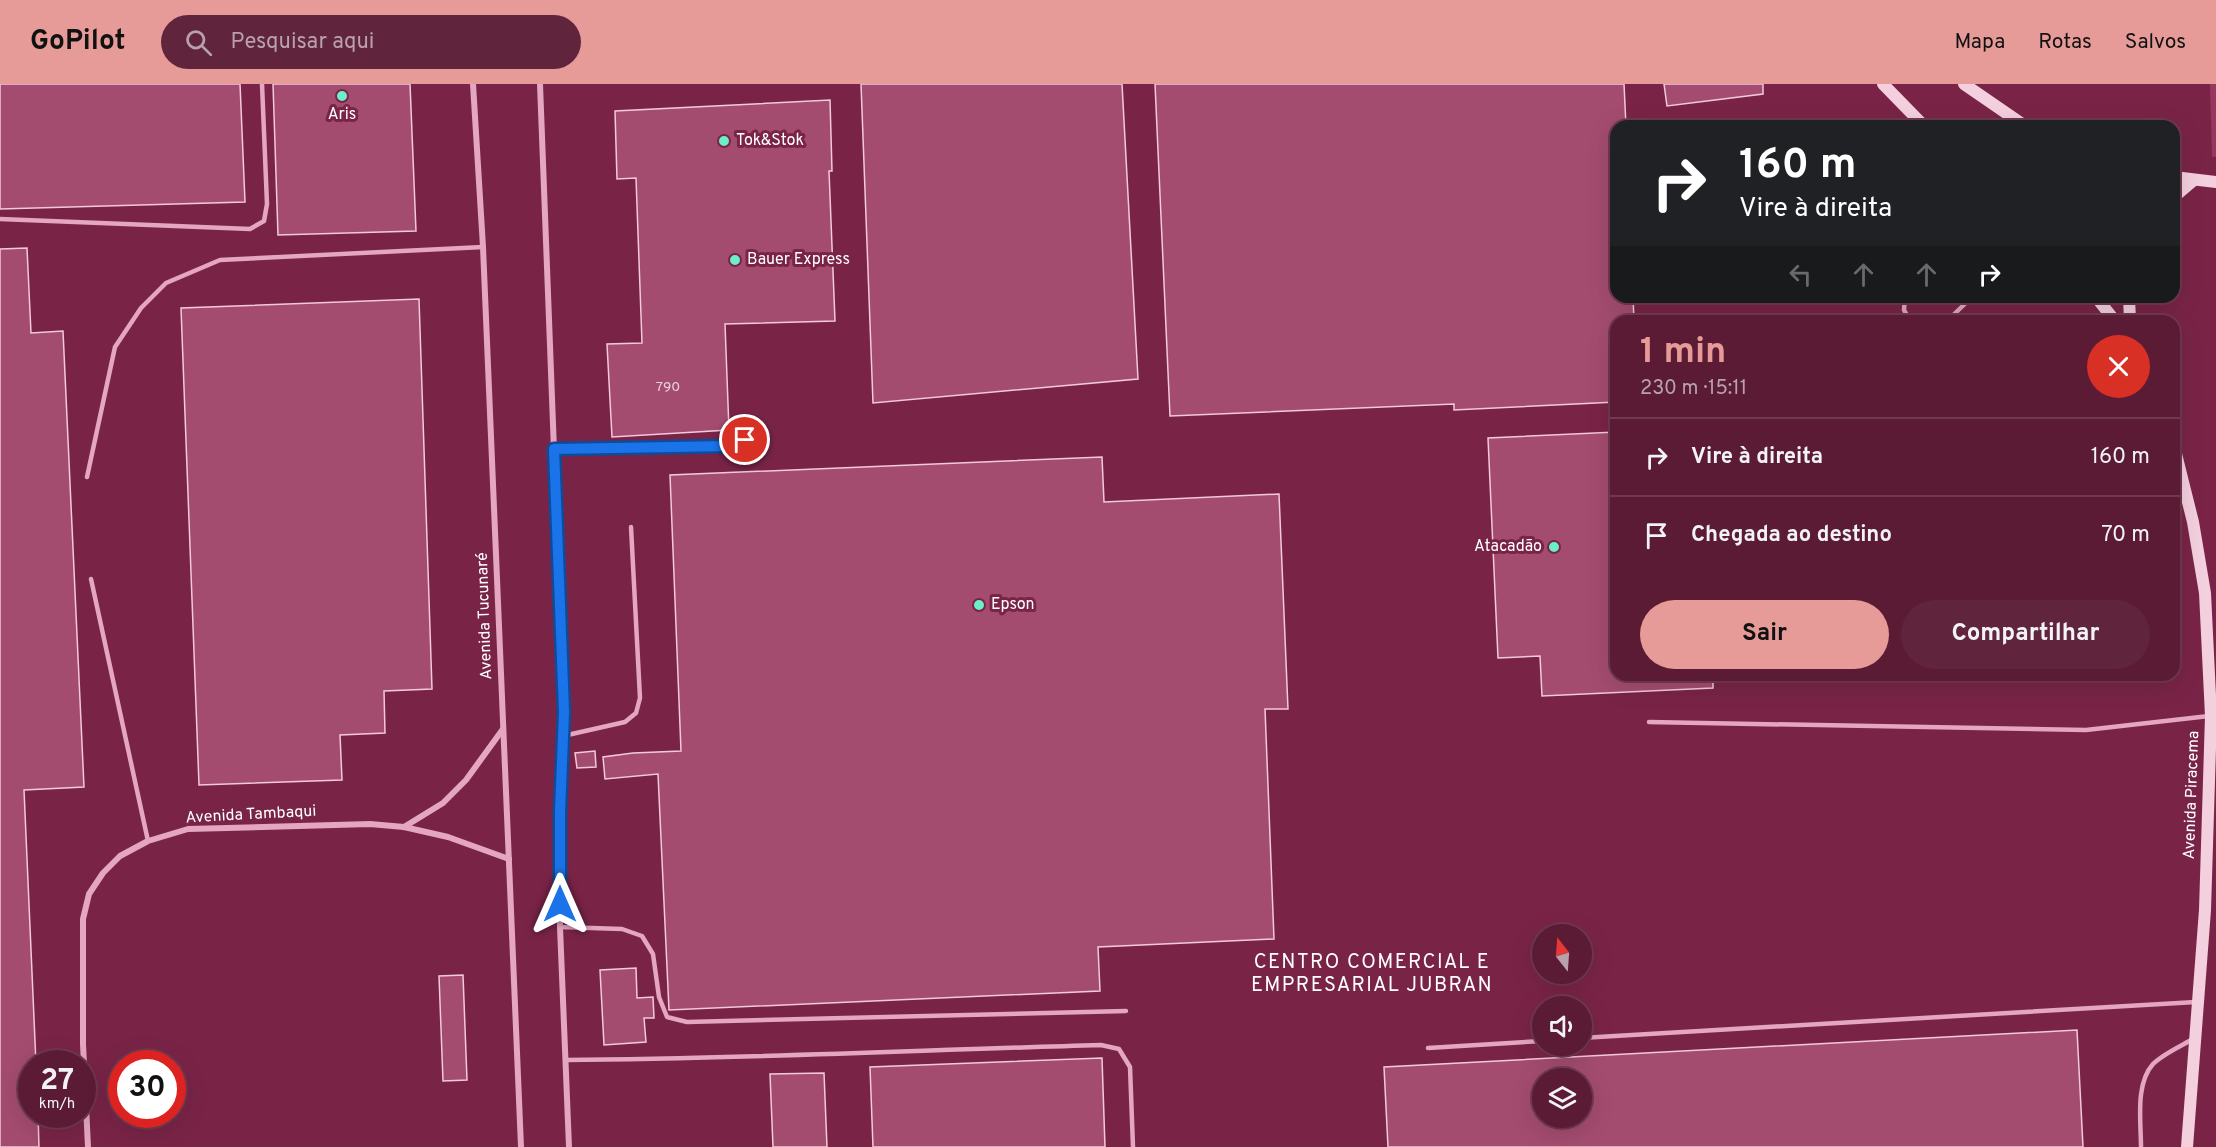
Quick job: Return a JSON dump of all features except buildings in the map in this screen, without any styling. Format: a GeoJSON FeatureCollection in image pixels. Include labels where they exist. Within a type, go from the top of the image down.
{"type":"FeatureCollection","features":[{"type":"Feature","properties":{"kind":"main road"},"geometry":{"type":"LineString","coordinates":[[1883,84],[1918,120]]}},
{"type":"Feature","properties":{"kind":"main road"},"geometry":{"type":"LineString","coordinates":[[1964,84],[2016,120]]}},
{"type":"Feature","properties":{"kind":"main road"},"geometry":{"type":"LineString","coordinates":[[2180,178],[2216,182]]}},
{"type":"Feature","properties":{"kind":"main road"},"geometry":{"type":"LineString","coordinates":[[2180,192],[2194,180]]}},
{"type":"Feature","properties":{"kind":"main road"},"geometry":{"type":"LineString","coordinates":[[2101,303],[2110,315]]}},
{"type":"Feature","properties":{"kind":"main road","name":"Avenida Piracema"},"geometry":{"type":"LineString","coordinates":[[2180,468],[2210,594],[2211,716],[2205,910],[2187,1147]]}},
{"type":"Feature","properties":{"kind":"street","name":"Avenida Tucunaré"},"geometry":{"type":"LineString","coordinates":[[473,84],[483,248],[521,1147]]}},
{"type":"Feature","properties":{"kind":"street"},"geometry":{"type":"LineString","coordinates":[[540,84],[564,712],[560,812],[560,927],[569,1147]]}},
{"type":"Feature","properties":{"kind":"street"},"geometry":{"type":"LineString","coordinates":[[404,827],[443,803],[466,780],[504,729]]}},
{"type":"Feature","properties":{"kind":"street","name":"Avenida Tambaqui"},"geometry":{"type":"LineString","coordinates":[[88,1147],[83,1044],[83,919],[90,894],[103,873],[120,856],[148,841],[188,829],[370,824],[404,827],[448,837],[509,859]]}},
{"type":"Feature","properties":{"kind":"lane"},"geometry":{"type":"LineString","coordinates":[[0,219],[250,229],[264,221],[267,204],[262,84]]}},
{"type":"Feature","properties":{"kind":"lane"},"geometry":{"type":"LineString","coordinates":[[87,477],[115,347],[141,308],[166,282],[220,260],[483,248]]}},
{"type":"Feature","properties":{"kind":"lane"},"geometry":{"type":"LineString","coordinates":[[1953,315],[1966,303]]}},
{"type":"Feature","properties":{"kind":"lane"},"geometry":{"type":"LineString","coordinates":[[554,449],[732,446],[745,440],[746,425]]}},
{"type":"Feature","properties":{"kind":"lane"},"geometry":{"type":"LineString","coordinates":[[563,736],[625,722],[636,713],[640,698],[631,527]]}},
{"type":"Feature","properties":{"kind":"lane"},"geometry":{"type":"LineString","coordinates":[[91,579],[148,841]]}},
{"type":"Feature","properties":{"kind":"lane"},"geometry":{"type":"LineString","coordinates":[[1649,722],[2086,730],[2211,716]]}},
{"type":"Feature","properties":{"kind":"lane"},"geometry":{"type":"LineString","coordinates":[[560,927],[622,929],[642,936],[653,954],[659,997],[668,1017],[687,1022],[1126,1011]]}},
{"type":"Feature","properties":{"kind":"lane"},"geometry":{"type":"LineString","coordinates":[[1592,1037],[2198,1001]]}},
{"type":"Feature","properties":{"kind":"lane"},"geometry":{"type":"LineString","coordinates":[[2141,1147],[2142,1088],[2148,1070],[2155,1062],[2196,1037]]}},
{"type":"Feature","properties":{"kind":"lane"},"geometry":{"type":"LineString","coordinates":[[1428,1047],[1532,1042]]}},
{"type":"Feature","properties":{"kind":"lane"},"geometry":{"type":"LineString","coordinates":[[566,1060],[709,1059],[918,1050],[1101,1046],[1119,1049],[1130,1067],[1133,1147]]}},
{"type":"Feature","properties":{"kind":"shaded area"},"geometry":{"type":"Polygon","coordinates":[[[2210,84],[2216,84],[2216,157],[2212,157],[2210,84]]]}},
{"type":"Feature","properties":{"kind":"place","name":"Aris"},"geometry":{"type":"Point","coordinates":[342,96]}},
{"type":"Feature","properties":{"kind":"place","name":"Tok&Stok"},"geometry":{"type":"Point","coordinates":[724,141]}},
{"type":"Feature","properties":{"kind":"place","name":"Bauer Express"},"geometry":{"type":"Point","coordinates":[735,260]}},
{"type":"Feature","properties":{"kind":"place","name":"Atacadão"},"geometry":{"type":"Point","coordinates":[1554,547]}},
{"type":"Feature","properties":{"kind":"place","name":"Epson"},"geometry":{"type":"Point","coordinates":[979,605]}},
{"type":"Feature","properties":{"kind":"district","name":"CENTRO COMERCIAL E EMPRESARIAL JUBRAN"},"geometry":{"type":"Point","coordinates":[1372,974]}},
{"type":"Feature","properties":{"kind":"route"},"geometry":{"type":"LineString","coordinates":[[560,904],[560,812],[564,712],[554,449],[732,446],[745,440]]}}]}
